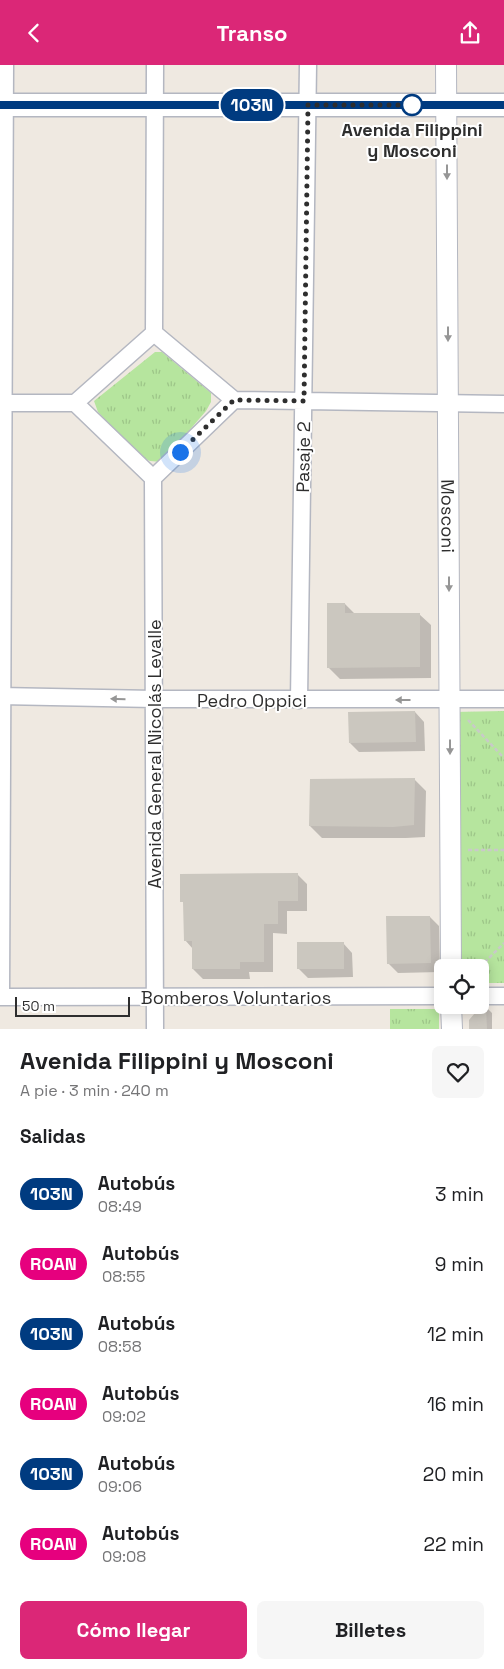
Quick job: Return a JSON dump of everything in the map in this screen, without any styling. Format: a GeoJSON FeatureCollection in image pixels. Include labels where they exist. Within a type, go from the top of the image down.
{"type":"FeatureCollection","features":[{"type":"Feature","properties":{"kind":"main road"},"geometry":{"type":"LineString","coordinates":[[2,105],[504,105]]}},
{"type":"Feature","properties":{"kind":"street"},"geometry":{"type":"LineString","coordinates":[[1,997],[2,105],[5,65]]}},
{"type":"Feature","properties":{"kind":"street"},"geometry":{"type":"LineString","coordinates":[[2,403],[75,403],[154,333],[155,65]]}},
{"type":"Feature","properties":{"kind":"street","name":"Pasaje 2"},"geometry":{"type":"LineString","coordinates":[[299,700],[308,65]]}},
{"type":"Feature","properties":{"kind":"street","name":"Mosconi"},"geometry":{"type":"LineString","coordinates":[[446,65],[451,959]]}},
{"type":"Feature","properties":{"kind":"street"},"geometry":{"type":"LineString","coordinates":[[154,333],[234,400],[504,404]]}},
{"type":"Feature","properties":{"kind":"street"},"geometry":{"type":"LineString","coordinates":[[75,403],[153,479],[234,400]]}},
{"type":"Feature","properties":{"kind":"street","name":"Avenida General Nicolás Levalle"},"geometry":{"type":"LineString","coordinates":[[153,479],[155,1029]]}},
{"type":"Feature","properties":{"kind":"street","name":"Pedro Oppici"},"geometry":{"type":"LineString","coordinates":[[1,696],[299,700],[504,699]]}},
{"type":"Feature","properties":{"kind":"street","name":"Bomberos Voluntarios"},"geometry":{"type":"LineString","coordinates":[[1,997],[434,996]]}},
{"type":"Feature","properties":{"kind":"street"},"geometry":{"type":"LineString","coordinates":[[489,996],[504,996]]}},
{"type":"Feature","properties":{"kind":"street"},"geometry":{"type":"LineString","coordinates":[[452,1014],[452,1029]]}},
{"type":"Feature","properties":{"kind":"path"},"geometry":{"type":"LineString","coordinates":[[450,700],[504,758]]}},
{"type":"Feature","properties":{"kind":"path"},"geometry":{"type":"LineString","coordinates":[[451,849],[504,850]]}},
{"type":"Feature","properties":{"kind":"path"},"geometry":{"type":"LineString","coordinates":[[488,959],[504,943]]}},
{"type":"Feature","properties":{"kind":"green space"},"geometry":{"type":"Polygon","coordinates":[[[155,352],[162,352],[211,393],[211,402],[206,411],[162,462],[150,461],[139,456],[98,412],[94,401],[155,352]]]}},
{"type":"Feature","properties":{"kind":"green space"},"geometry":{"type":"Polygon","coordinates":[[[504,711],[504,983],[489,983],[489,959],[457,959],[453,712],[504,711]]]}},
{"type":"Feature","properties":{"kind":"green space"},"geometry":{"type":"Polygon","coordinates":[[[390,1009],[434,1009],[434,1014],[439,1014],[439,1029],[390,1029],[390,1009]]]}},
{"type":"Feature","properties":{"kind":"building"},"geometry":{"type":"Polygon","coordinates":[[[327,603],[345,603],[345,613],[420,613],[420,667],[327,668],[327,603]]]}},
{"type":"Feature","properties":{"kind":"building"},"geometry":{"type":"Polygon","coordinates":[[[415,711],[416,742],[349,743],[348,712],[415,711]]]}},
{"type":"Feature","properties":{"kind":"building"},"geometry":{"type":"Polygon","coordinates":[[[415,778],[414,825],[393,827],[309,826],[310,779],[415,778]]]}},
{"type":"Feature","properties":{"kind":"building"},"geometry":{"type":"Polygon","coordinates":[[[298,873],[298,901],[278,901],[278,924],[264,924],[264,962],[240,962],[240,969],[192,969],[192,941],[184,941],[183,902],[180,902],[180,874],[298,873]]]}},
{"type":"Feature","properties":{"kind":"building"},"geometry":{"type":"Polygon","coordinates":[[[386,916],[430,916],[431,963],[387,964],[386,916]]]}},
{"type":"Feature","properties":{"kind":"building"},"geometry":{"type":"Polygon","coordinates":[[[297,942],[344,942],[344,969],[297,969],[297,942]]]}},
{"type":"Feature","properties":{"kind":"building"},"geometry":{"type":"Polygon","coordinates":[[[474,1014],[486,1014],[487,1029],[469,1029],[469,1020],[474,1014]]]}},
{"type":"Feature","properties":{"kind":"bus line","name":"103N"},"geometry":{"type":"LineString","coordinates":[[0,105],[504,105]]}},
{"type":"Feature","properties":{"kind":"place","name":"Avenida Filippini y Mosconi"},"geometry":{"type":"Point","coordinates":[412,105]}},
{"type":"Feature","properties":{"kind":"route"},"geometry":{"type":"LineString","coordinates":[[180,452],[234,400],[304,401],[308,105],[412,105]]}}]}
